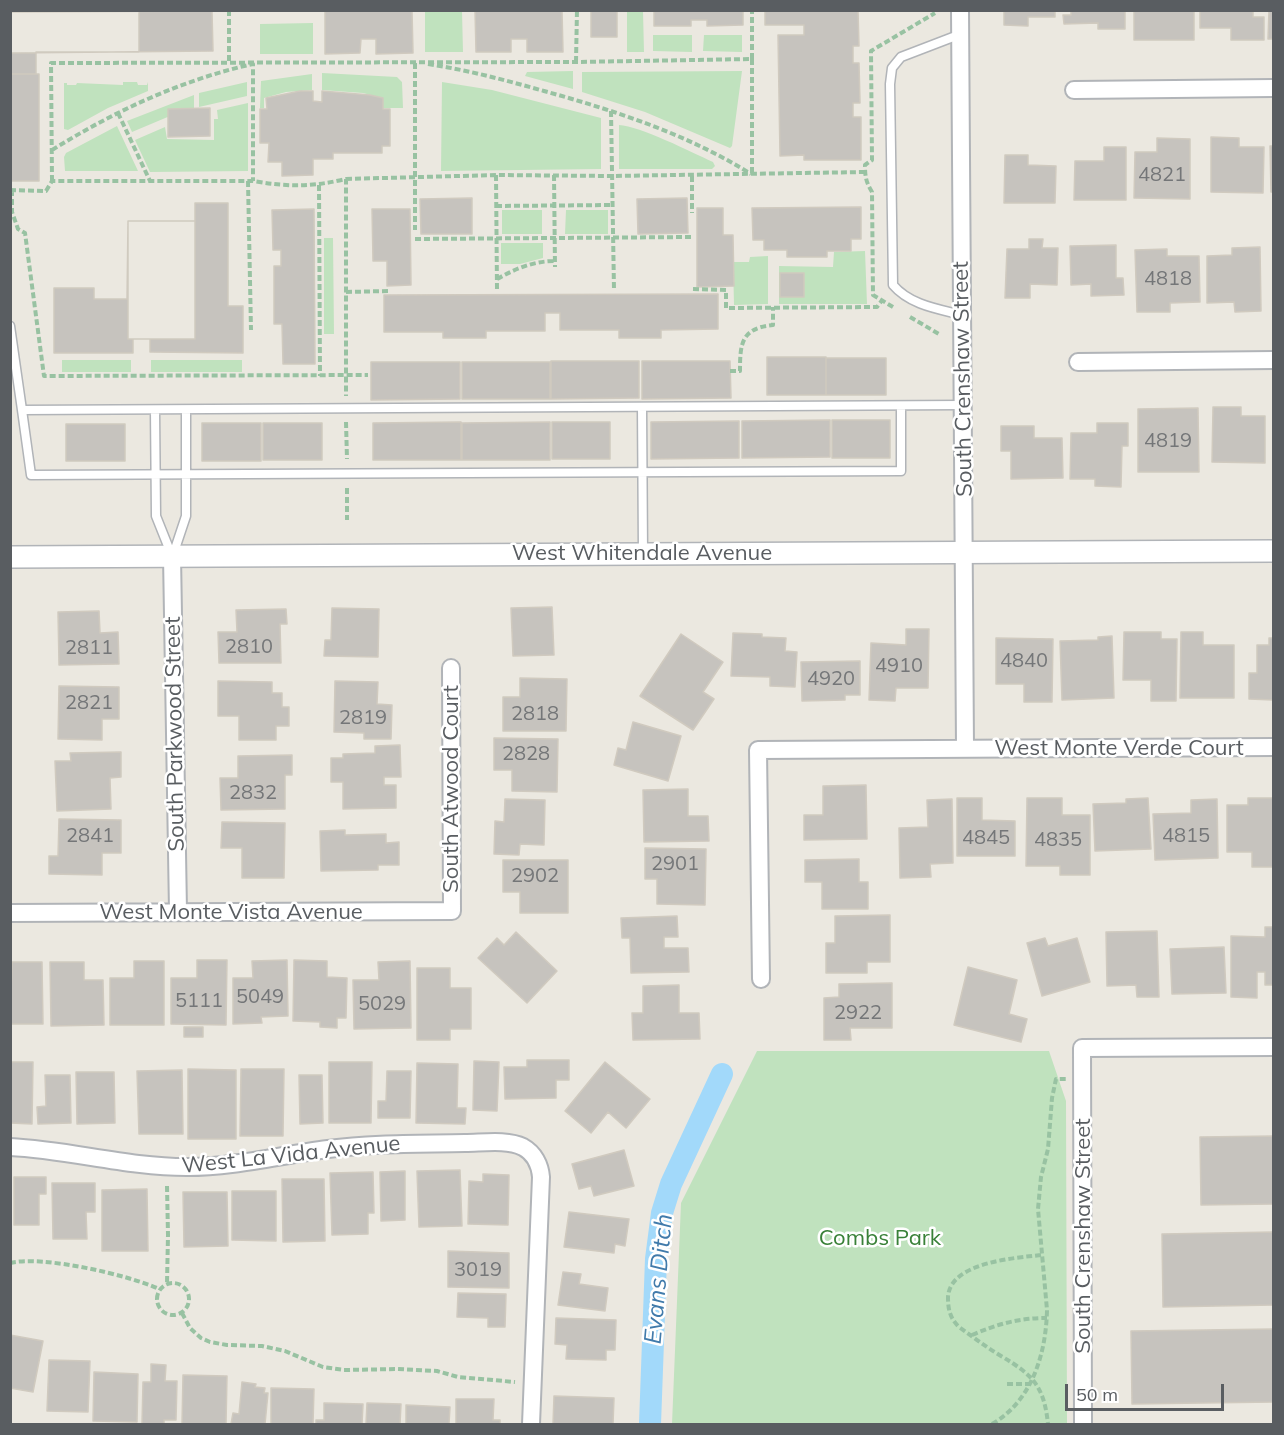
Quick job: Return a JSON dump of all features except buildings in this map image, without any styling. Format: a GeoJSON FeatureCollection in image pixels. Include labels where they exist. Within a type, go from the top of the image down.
{"type":"FeatureCollection","features":[{"type":"Feature","properties":{"kind":"street","name":"South Crenshaw Street"},"geometry":{"type":"LineString","coordinates":[[960,10],[965,748]]}},
{"type":"Feature","properties":{"kind":"street"},"geometry":{"type":"LineString","coordinates":[[1074,90],[1274,88]]}},
{"type":"Feature","properties":{"kind":"street"},"geometry":{"type":"LineString","coordinates":[[1078,362],[1274,360]]}},
{"type":"Feature","properties":{"kind":"street","name":"West Whitendale Avenue"},"geometry":{"type":"LineString","coordinates":[[10,557],[1274,551]]}},
{"type":"Feature","properties":{"kind":"street","name":"South Parkwood Street"},"geometry":{"type":"LineString","coordinates":[[172,556],[178,911]]}},
{"type":"Feature","properties":{"kind":"street","name":"South Atwood Court"},"geometry":{"type":"LineString","coordinates":[[451,668],[452,911]]}},
{"type":"Feature","properties":{"kind":"street","name":"West Monte Verde Court"},"geometry":{"type":"LineString","coordinates":[[761,979],[758,750],[1274,747]]}},
{"type":"Feature","properties":{"kind":"street","name":"West Monte Vista Avenue"},"geometry":{"type":"LineString","coordinates":[[10,913],[452,911]]}},
{"type":"Feature","properties":{"kind":"street","name":"South Crenshaw Street"},"geometry":{"type":"LineString","coordinates":[[1083,1425],[1082,1048],[1274,1047]]}},
{"type":"Feature","properties":{"kind":"street","name":"West La Vida Avenue"},"geometry":{"type":"LineString","coordinates":[[10,1146],[136,1164],[184,1167],[244,1164],[332,1148],[393,1144],[506,1143],[524,1147],[534,1156],[540,1168],[541,1183],[531,1425]]}},
{"type":"Feature","properties":{"kind":"lane"},"geometry":{"type":"LineString","coordinates":[[961,34],[901,57],[892,68],[890,84],[893,285],[900,294],[923,305],[962,315]]}},
{"type":"Feature","properties":{"kind":"lane"},"geometry":{"type":"LineString","coordinates":[[10,326],[31,475],[901,471],[901,406]]}},
{"type":"Feature","properties":{"kind":"lane"},"geometry":{"type":"LineString","coordinates":[[22,410],[963,405]]}},
{"type":"Feature","properties":{"kind":"lane"},"geometry":{"type":"LineString","coordinates":[[642,407],[643,554]]}},
{"type":"Feature","properties":{"kind":"lane"},"geometry":{"type":"LineString","coordinates":[[156,410],[156,516],[172,556]]}},
{"type":"Feature","properties":{"kind":"lane"},"geometry":{"type":"LineString","coordinates":[[172,556],[186,516],[186,410]]}},
{"type":"Feature","properties":{"kind":"path"},"geometry":{"type":"LineString","coordinates":[[229,10],[229,62]]}},
{"type":"Feature","properties":{"kind":"path"},"geometry":{"type":"LineString","coordinates":[[576,62],[577,10]]}},
{"type":"Feature","properties":{"kind":"path"},"geometry":{"type":"LineString","coordinates":[[752,10],[752,174]]}},
{"type":"Feature","properties":{"kind":"path"},"geometry":{"type":"LineString","coordinates":[[368,375],[44,376],[25,233],[18,229],[12,212],[11,190],[46,190],[52,181],[51,63],[229,62],[253,64],[752,59]]}},
{"type":"Feature","properties":{"kind":"path"},"geometry":{"type":"LineString","coordinates":[[414,62],[492,77],[611,111],[690,141],[719,154],[752,174]]}},
{"type":"Feature","properties":{"kind":"path"},"geometry":{"type":"LineString","coordinates":[[414,62],[415,230]]}},
{"type":"Feature","properties":{"kind":"path"},"geometry":{"type":"LineString","coordinates":[[52,150],[118,113],[164,91],[219,71],[253,64]]}},
{"type":"Feature","properties":{"kind":"path"},"geometry":{"type":"LineString","coordinates":[[251,330],[253,64]]}},
{"type":"Feature","properties":{"kind":"path"},"geometry":{"type":"LineString","coordinates":[[611,111],[614,290]]}},
{"type":"Feature","properties":{"kind":"path"},"geometry":{"type":"LineString","coordinates":[[118,113],[150,181]]}},
{"type":"Feature","properties":{"kind":"path"},"geometry":{"type":"LineString","coordinates":[[52,181],[251,181],[282,186],[319,185],[346,179],[496,175],[692,176],[865,172]]}},
{"type":"Feature","properties":{"kind":"path"},"geometry":{"type":"LineString","coordinates":[[496,175],[496,290]]}},
{"type":"Feature","properties":{"kind":"path"},"geometry":{"type":"LineString","coordinates":[[554,175],[555,267]]}},
{"type":"Feature","properties":{"kind":"path"},"geometry":{"type":"LineString","coordinates":[[692,176],[692,213]]}},
{"type":"Feature","properties":{"kind":"path"},"geometry":{"type":"LineString","coordinates":[[346,179],[346,409]]}},
{"type":"Feature","properties":{"kind":"path"},"geometry":{"type":"LineString","coordinates":[[319,185],[320,376]]}},
{"type":"Feature","properties":{"kind":"path"},"geometry":{"type":"LineString","coordinates":[[496,206],[612,206]]}},
{"type":"Feature","properties":{"kind":"path"},"geometry":{"type":"LineString","coordinates":[[415,239],[692,237]]}},
{"type":"Feature","properties":{"kind":"path"},"geometry":{"type":"LineString","coordinates":[[496,279],[536,262],[555,261]]}},
{"type":"Feature","properties":{"kind":"path"},"geometry":{"type":"LineString","coordinates":[[693,289],[726,290],[726,308],[877,308],[893,285]]}},
{"type":"Feature","properties":{"kind":"path"},"geometry":{"type":"LineString","coordinates":[[346,292],[389,291]]}},
{"type":"Feature","properties":{"kind":"path"},"geometry":{"type":"LineString","coordinates":[[730,371],[740,371],[740,352],[746,336],[760,326],[773,325],[773,308]]}},
{"type":"Feature","properties":{"kind":"path"},"geometry":{"type":"LineString","coordinates":[[992,1425],[1015,1408],[1032,1382],[1042,1347],[1047,1318],[1038,1209],[1041,1177],[1049,1140],[1052,1098],[1056,1079],[1082,1079]]}},
{"type":"Feature","properties":{"kind":"path"},"geometry":{"type":"LineString","coordinates":[[167,1186],[167,1284]]}},
{"type":"Feature","properties":{"kind":"path"},"geometry":{"type":"LineString","coordinates":[[1041,1255],[986,1264],[965,1272],[952,1283],[948,1306],[951,1319],[971,1336],[1025,1370],[1044,1397],[1048,1425]]}},
{"type":"Feature","properties":{"kind":"path"},"geometry":{"type":"LineString","coordinates":[[10,1263],[45,1262],[123,1277],[159,1289]]}},
{"type":"Feature","properties":{"kind":"path"},"geometry":{"type":"LineString","coordinates":[[167,1284],[179,1284],[188,1292],[188,1303],[182,1312],[171,1315],[161,1311],[158,1300],[159,1289],[167,1284]]}},
{"type":"Feature","properties":{"kind":"path"},"geometry":{"type":"LineString","coordinates":[[182,1312],[190,1328],[201,1338],[210,1342],[277,1349],[323,1368],[427,1371],[458,1377],[516,1382]]}},
{"type":"Feature","properties":{"kind":"path"},"geometry":{"type":"LineString","coordinates":[[971,1336],[994,1325],[1013,1320],[1047,1318]]}},
{"type":"Feature","properties":{"kind":"path"},"geometry":{"type":"LineString","coordinates":[[1007,1384],[1032,1382]]}},
{"type":"Feature","properties":{"kind":"green space"},"geometry":{"type":"Polygon","coordinates":[[[425,11],[462,11],[463,52],[425,52],[425,11]]]}},
{"type":"Feature","properties":{"kind":"green space"},"geometry":{"type":"Polygon","coordinates":[[[627,11],[643,11],[644,52],[627,52],[627,11]]]}},
{"type":"Feature","properties":{"kind":"green space"},"geometry":{"type":"Polygon","coordinates":[[[313,23],[313,54],[260,54],[260,24],[313,23]]]}},
{"type":"Feature","properties":{"kind":"green space"},"geometry":{"type":"Polygon","coordinates":[[[653,35],[692,35],[692,52],[653,51],[653,35]]]}},
{"type":"Feature","properties":{"kind":"green space"},"geometry":{"type":"Polygon","coordinates":[[[704,35],[742,35],[742,52],[703,51],[704,35]]]}},
{"type":"Feature","properties":{"kind":"green space"},"geometry":{"type":"Polygon","coordinates":[[[573,71],[573,89],[525,76],[527,72],[573,71]]]}},
{"type":"Feature","properties":{"kind":"green space"},"geometry":{"type":"Polygon","coordinates":[[[742,71],[730,148],[645,112],[582,92],[582,72],[742,71]]]}},
{"type":"Feature","properties":{"kind":"green space"},"geometry":{"type":"Polygon","coordinates":[[[322,73],[397,77],[402,82],[403,108],[383,108],[383,98],[363,93],[322,90],[322,73]]]}},
{"type":"Feature","properties":{"kind":"green space"},"geometry":{"type":"Polygon","coordinates":[[[312,74],[312,90],[286,92],[264,98],[264,108],[260,108],[261,81],[312,74]]]}},
{"type":"Feature","properties":{"kind":"green space"},"geometry":{"type":"Polygon","coordinates":[[[123,82],[147,85],[148,82],[148,91],[108,108],[68,130],[64,129],[64,83],[67,85],[77,83],[123,85],[123,82]]]}},
{"type":"Feature","properties":{"kind":"green space"},"geometry":{"type":"Polygon","coordinates":[[[247,82],[247,96],[199,107],[199,93],[247,82]]]}},
{"type":"Feature","properties":{"kind":"green space"},"geometry":{"type":"Polygon","coordinates":[[[442,82],[492,90],[601,118],[601,169],[441,171],[442,82]]]}},
{"type":"Feature","properties":{"kind":"green space"},"geometry":{"type":"Polygon","coordinates":[[[194,95],[194,109],[132,132],[127,121],[194,95]]]}},
{"type":"Feature","properties":{"kind":"green space"},"geometry":{"type":"Polygon","coordinates":[[[248,103],[248,171],[150,172],[135,140],[165,127],[167,139],[214,140],[214,119],[218,119],[217,110],[248,103]]]}},
{"type":"Feature","properties":{"kind":"green space"},"geometry":{"type":"Polygon","coordinates":[[[619,125],[666,140],[713,162],[715,166],[712,169],[619,169],[619,125]]]}},
{"type":"Feature","properties":{"kind":"green space"},"geometry":{"type":"Polygon","coordinates":[[[117,126],[138,171],[65,171],[66,153],[117,126]]]}},
{"type":"Feature","properties":{"kind":"green space"},"geometry":{"type":"Polygon","coordinates":[[[502,210],[542,210],[542,234],[502,234],[502,210]]]}},
{"type":"Feature","properties":{"kind":"green space"},"geometry":{"type":"Polygon","coordinates":[[[566,210],[608,210],[608,234],[565,234],[566,210]]]}},
{"type":"Feature","properties":{"kind":"green space"},"geometry":{"type":"Polygon","coordinates":[[[324,238],[333,238],[334,334],[324,334],[324,238]]]}},
{"type":"Feature","properties":{"kind":"green space"},"geometry":{"type":"Polygon","coordinates":[[[501,243],[543,243],[543,258],[520,264],[501,264],[501,243]]]}},
{"type":"Feature","properties":{"kind":"green space"},"geometry":{"type":"Polygon","coordinates":[[[865,251],[867,304],[779,304],[779,266],[833,267],[834,252],[865,251]]]}},
{"type":"Feature","properties":{"kind":"green space"},"geometry":{"type":"Polygon","coordinates":[[[768,256],[768,304],[734,305],[733,262],[749,262],[750,257],[768,256]]]}},
{"type":"Feature","properties":{"kind":"green space"},"geometry":{"type":"Polygon","coordinates":[[[62,360],[131,360],[131,372],[62,372],[62,360]]]}},
{"type":"Feature","properties":{"kind":"green space"},"geometry":{"type":"Polygon","coordinates":[[[151,360],[242,360],[242,372],[151,372],[151,360]]]}},
{"type":"Feature","properties":{"kind":"green space","name":"Combs Park"},"geometry":{"type":"Polygon","coordinates":[[[757,1051],[1049,1051],[1066,1101],[1067,1424],[672,1424],[681,1203],[757,1051]]]}},
{"type":"Feature","properties":{"kind":"waterway","name":"Evans Ditch"},"geometry":{"type":"LineString","coordinates":[[650,1424],[656,1259],[662,1213],[671,1184],[722,1074]]}}]}
